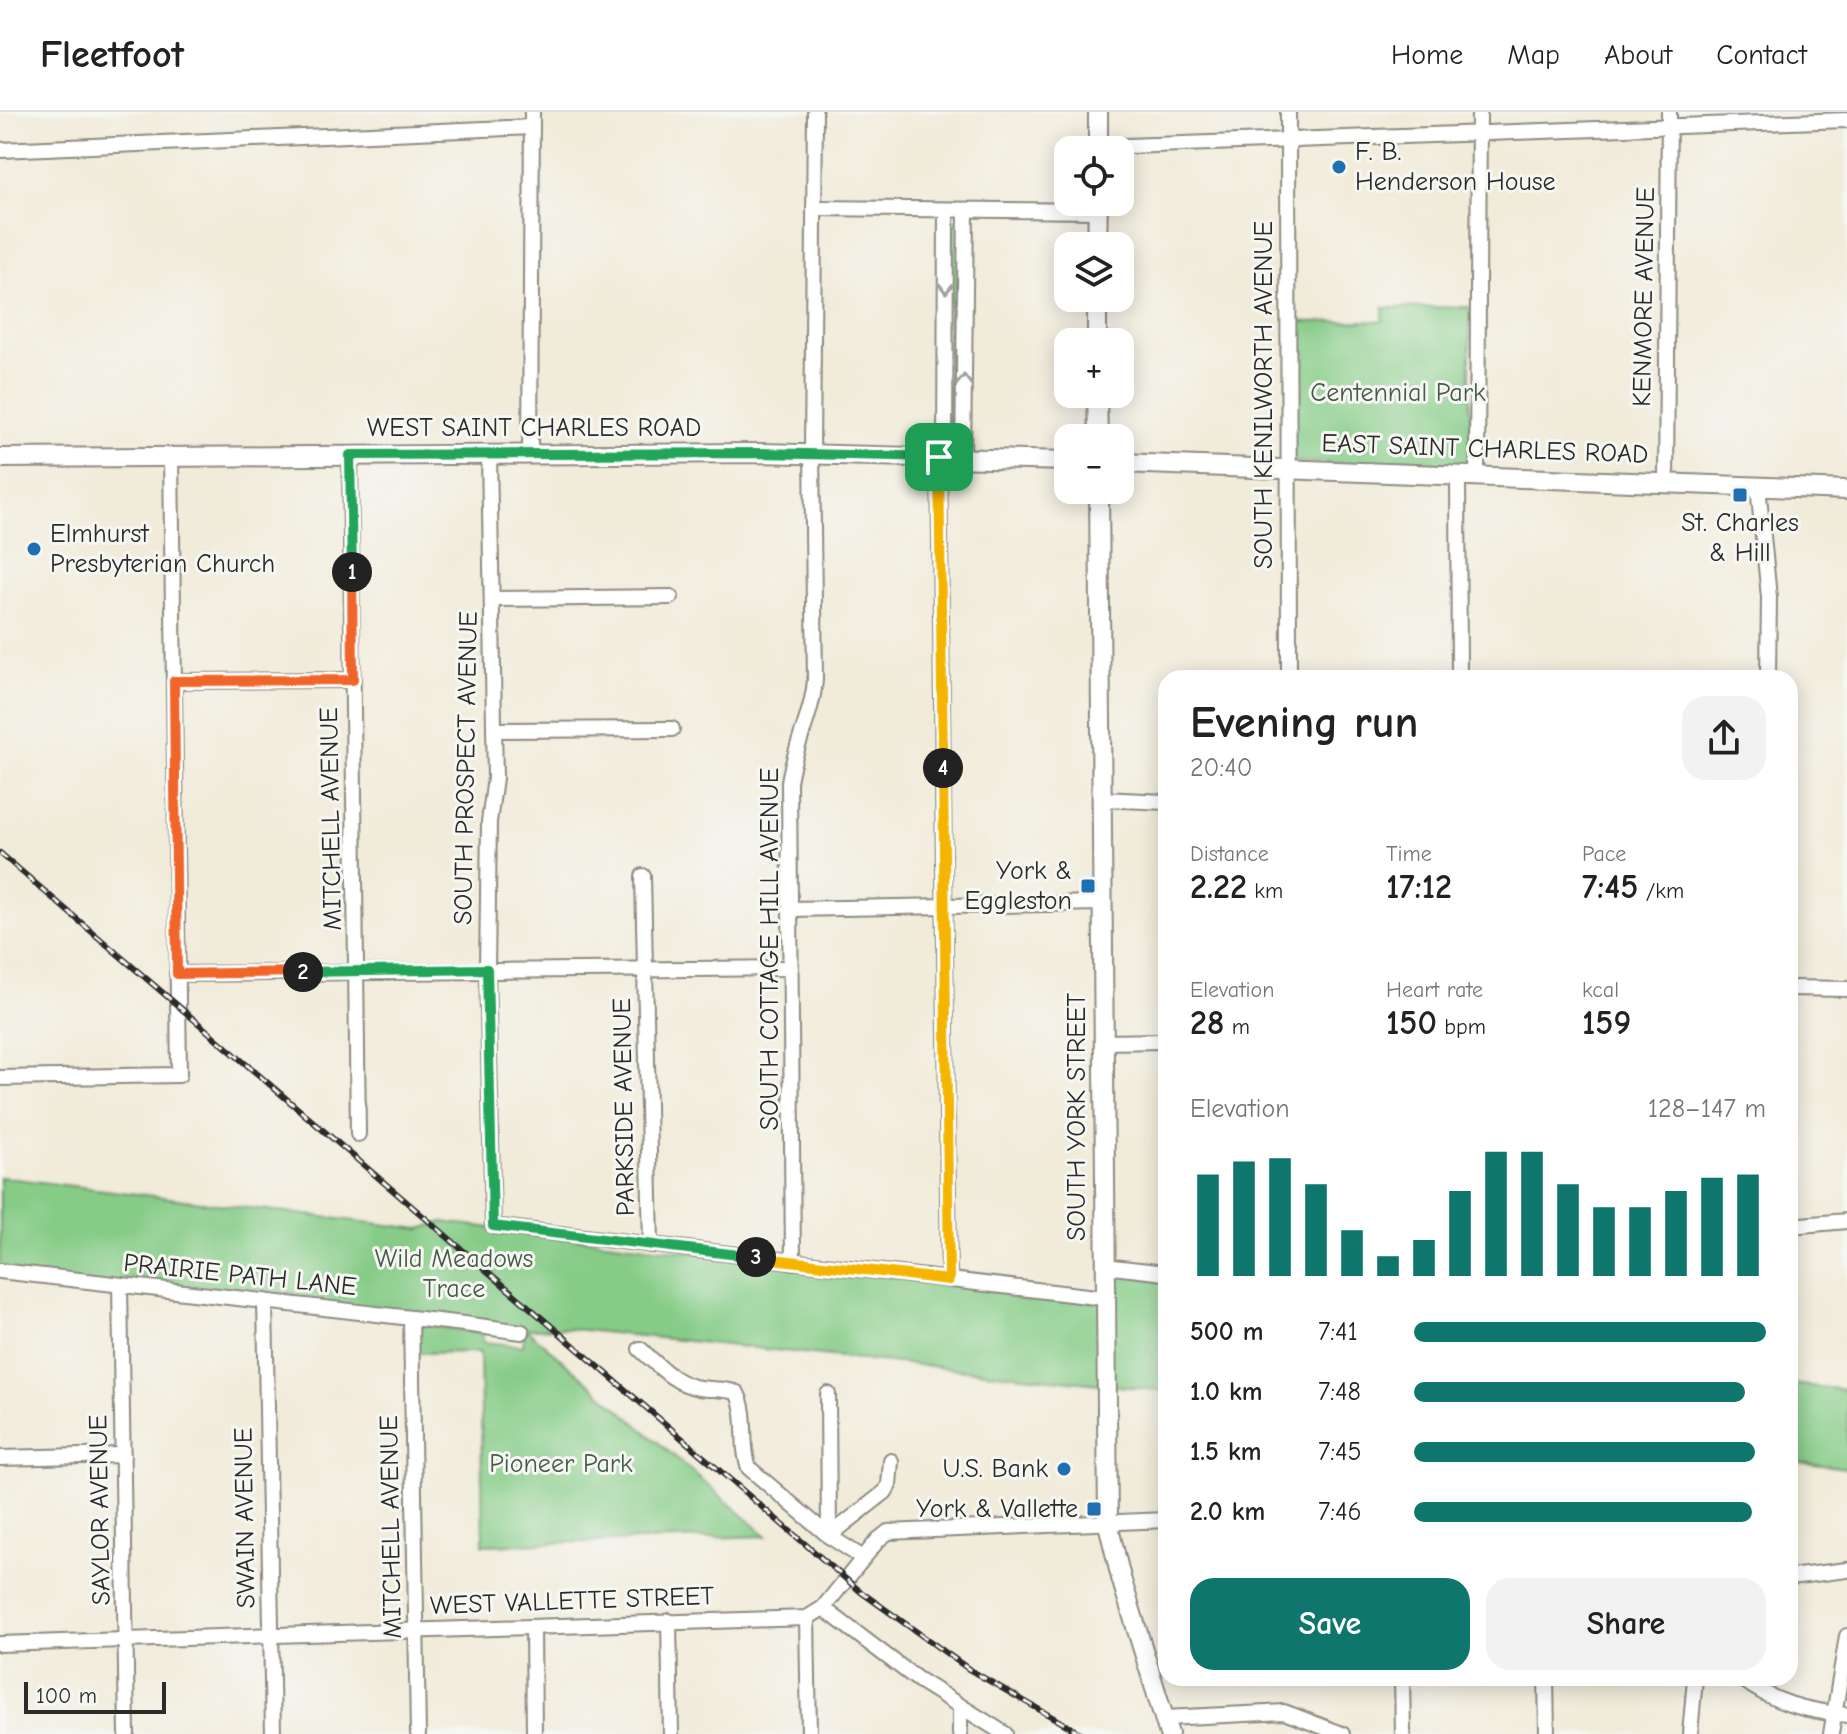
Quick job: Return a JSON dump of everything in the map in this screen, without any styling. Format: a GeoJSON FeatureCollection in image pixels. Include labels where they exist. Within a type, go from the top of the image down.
{"type":"FeatureCollection","features":[{"type":"Feature","properties":{"kind":"main road"},"geometry":{"type":"LineString","coordinates":[[1098,112],[1098,136]]}},
{"type":"Feature","properties":{"kind":"main road","name":"WEST SAINT CHARLES ROAD"},"geometry":{"type":"LineString","coordinates":[[0,458],[812,453],[1054,461]]}},
{"type":"Feature","properties":{"kind":"main road","name":"EAST SAINT CHARLES ROAD"},"geometry":{"type":"LineString","coordinates":[[1134,463],[1847,490]]}},
{"type":"Feature","properties":{"kind":"main road","name":"SOUTH YORK STREET"},"geometry":{"type":"LineString","coordinates":[[1099,504],[1108,1524],[1121,1578],[1167,1726]]}},
{"type":"Feature","properties":{"kind":"street","name":"SOUTH COTTAGE HILL AVENUE"},"geometry":{"type":"LineString","coordinates":[[793,1262],[789,782],[812,705],[815,680],[812,453],[815,112]]}},
{"type":"Feature","properties":{"kind":"street","name":"SOUTH KENILWORTH AVENUE"},"geometry":{"type":"LineString","coordinates":[[1288,112],[1289,670]]}},
{"type":"Feature","properties":{"kind":"street"},"geometry":{"type":"LineString","coordinates":[[1477,475],[1479,112]]}},
{"type":"Feature","properties":{"kind":"street"},"geometry":{"type":"LineString","coordinates":[[0,150],[532,119],[530,454]]}},
{"type":"Feature","properties":{"kind":"street"},"geometry":{"type":"LineString","coordinates":[[1134,147],[1479,133],[1669,119],[1847,120]]}},
{"type":"Feature","properties":{"kind":"street","name":"KENMORE AVENUE"},"geometry":{"type":"LineString","coordinates":[[1666,483],[1669,119]]}},
{"type":"Feature","properties":{"kind":"street"},"geometry":{"type":"LineString","coordinates":[[814,208],[1054,208]]}},
{"type":"Feature","properties":{"kind":"street"},"geometry":{"type":"LineString","coordinates":[[946,210],[949,457],[945,907],[949,1280]]}},
{"type":"Feature","properties":{"kind":"street"},"geometry":{"type":"LineString","coordinates":[[949,457],[966,210]]}},
{"type":"Feature","properties":{"kind":"street","name":"MITCHELL AVENUE"},"geometry":{"type":"LineString","coordinates":[[350,455],[358,1134]]}},
{"type":"Feature","properties":{"kind":"street","name":"SOUTH PROSPECT AVENUE"},"geometry":{"type":"LineString","coordinates":[[489,455],[495,778],[489,822],[487,969],[493,1226],[651,1245]]}},
{"type":"Feature","properties":{"kind":"street"},"geometry":{"type":"LineString","coordinates":[[0,1078],[179,1075],[171,456]]}},
{"type":"Feature","properties":{"kind":"street"},"geometry":{"type":"LineString","coordinates":[[1458,474],[1459,670]]}},
{"type":"Feature","properties":{"kind":"street"},"geometry":{"type":"LineString","coordinates":[[1758,486],[1769,597],[1768,670]]}},
{"type":"Feature","properties":{"kind":"street"},"geometry":{"type":"LineString","coordinates":[[492,599],[671,597]]}},
{"type":"Feature","properties":{"kind":"street"},"geometry":{"type":"LineString","coordinates":[[174,681],[353,680]]}},
{"type":"Feature","properties":{"kind":"street"},"geometry":{"type":"LineString","coordinates":[[494,730],[672,729]]}},
{"type":"Feature","properties":{"kind":"street"},"geometry":{"type":"LineString","coordinates":[[1101,799],[1158,802]]}},
{"type":"Feature","properties":{"kind":"street","name":"PARKSIDE AVENUE"},"geometry":{"type":"LineString","coordinates":[[643,876],[651,1245]]}},
{"type":"Feature","properties":{"kind":"street"},"geometry":{"type":"LineString","coordinates":[[790,909],[1102,903]]}},
{"type":"Feature","properties":{"kind":"street"},"geometry":{"type":"LineString","coordinates":[[177,974],[791,968]]}},
{"type":"Feature","properties":{"kind":"street"},"geometry":{"type":"LineString","coordinates":[[1798,988],[1847,989]]}},
{"type":"Feature","properties":{"kind":"street"},"geometry":{"type":"LineString","coordinates":[[1102,1042],[1158,1041]]}},
{"type":"Feature","properties":{"kind":"street"},"geometry":{"type":"LineString","coordinates":[[1798,1225],[1847,1221]]}},
{"type":"Feature","properties":{"kind":"street"},"geometry":{"type":"LineString","coordinates":[[651,1245],[1104,1298]]}},
{"type":"Feature","properties":{"kind":"street"},"geometry":{"type":"LineString","coordinates":[[1104,1266],[1158,1272]]}},
{"type":"Feature","properties":{"kind":"street","name":"PRAIRIE PATH LANE"},"geometry":{"type":"LineString","coordinates":[[0,1271],[522,1332]]}},
{"type":"Feature","properties":{"kind":"street","name":"SAYLOR AVENUE"},"geometry":{"type":"LineString","coordinates":[[120,1285],[127,1734]]}},
{"type":"Feature","properties":{"kind":"street","name":"SWAIN AVENUE"},"geometry":{"type":"LineString","coordinates":[[265,1301],[273,1734]]}},
{"type":"Feature","properties":{"kind":"street","name":"MITCHELL AVENUE"},"geometry":{"type":"LineString","coordinates":[[411,1318],[418,1734]]}},
{"type":"Feature","properties":{"kind":"street"},"geometry":{"type":"LineString","coordinates":[[640,1349],[678,1382],[697,1388],[728,1389],[737,1393],[742,1401],[745,1458],[749,1468],[829,1536],[863,1558]]}},
{"type":"Feature","properties":{"kind":"street"},"geometry":{"type":"LineString","coordinates":[[828,1394],[829,1536]]}},
{"type":"Feature","properties":{"kind":"street"},"geometry":{"type":"LineString","coordinates":[[0,1458],[123,1455]]}},
{"type":"Feature","properties":{"kind":"street"},"geometry":{"type":"LineString","coordinates":[[829,1536],[885,1492],[889,1485],[891,1461]]}},
{"type":"Feature","properties":{"kind":"street"},"geometry":{"type":"LineString","coordinates":[[809,1734],[807,1618],[823,1608],[888,1532],[1158,1521]]}},
{"type":"Feature","properties":{"kind":"street"},"geometry":{"type":"LineString","coordinates":[[1798,1576],[1847,1570]]}},
{"type":"Feature","properties":{"kind":"street"},"geometry":{"type":"LineString","coordinates":[[823,1608],[884,1655],[1005,1734]]}},
{"type":"Feature","properties":{"kind":"street","name":"WEST VALLETTE STREET"},"geometry":{"type":"LineString","coordinates":[[0,1644],[807,1618]]}},
{"type":"Feature","properties":{"kind":"street"},"geometry":{"type":"LineString","coordinates":[[669,1621],[671,1734]]}},
{"type":"Feature","properties":{"kind":"street"},"geometry":{"type":"LineString","coordinates":[[533,1627],[534,1734]]}},
{"type":"Feature","properties":{"kind":"street"},"geometry":{"type":"LineString","coordinates":[[1831,1734],[1840,1714],[1847,1636]]}},
{"type":"Feature","properties":{"kind":"street"},"geometry":{"type":"LineString","coordinates":[[1402,1686],[1403,1734]]}},
{"type":"Feature","properties":{"kind":"street"},"geometry":{"type":"LineString","coordinates":[[1546,1686],[1547,1734]]}},
{"type":"Feature","properties":{"kind":"street"},"geometry":{"type":"LineString","coordinates":[[1690,1734],[1694,1686]]}},
{"type":"Feature","properties":{"kind":"street"},"geometry":{"type":"LineString","coordinates":[[1753,1686],[1770,1698],[1787,1704],[1840,1714]]}},
{"type":"Feature","properties":{"kind":"street"},"geometry":{"type":"LineString","coordinates":[[960,1707],[960,1734]]}},
{"type":"Feature","properties":{"kind":"street"},"geometry":{"type":"LineString","coordinates":[[1167,1726],[1284,1712],[1342,1734]]}},
{"type":"Feature","properties":{"kind":"green space"},"geometry":{"type":"Polygon","coordinates":[[[950,221],[962,221],[960,449],[948,449],[950,221]]]}},
{"type":"Feature","properties":{"kind":"green space","name":"Centennial Park"},"geometry":{"type":"Polygon","coordinates":[[[1470,307],[1470,468],[1293,462],[1293,322],[1383,321],[1383,308],[1470,307]]]}},
{"type":"Feature","properties":{"kind":"green space","name":"Wild Meadows Trace"},"geometry":{"type":"Polygon","coordinates":[[[0,1177],[420,1229],[443,1222],[1110,1303],[1111,1272],[1158,1278],[1158,1390],[564,1328],[526,1329],[767,1536],[483,1545],[480,1352],[417,1353],[417,1326],[422,1324],[483,1334],[483,1342],[523,1346],[525,1329],[0,1276],[0,1177]]]}},
{"type":"Feature","properties":{"kind":"green space"},"geometry":{"type":"Polygon","coordinates":[[[1798,1385],[1847,1390],[1847,1468],[1798,1462],[1798,1385]]]}},
{"type":"Feature","properties":{"kind":"railway"},"geometry":{"type":"LineString","coordinates":[[0,853],[861,1592],[970,1670],[1082,1734]]}},
{"type":"Feature","properties":{"kind":"place","name":"F. B. Henderson House"},"geometry":{"type":"Point","coordinates":[1339,167]}},
{"type":"Feature","properties":{"kind":"place","name":"St. Charles & Hill"},"geometry":{"type":"Point","coordinates":[1740,495]}},
{"type":"Feature","properties":{"kind":"place","name":"Elmhurst Presbyterian Church"},"geometry":{"type":"Point","coordinates":[34,549]}},
{"type":"Feature","properties":{"kind":"place","name":"York & Eggleston"},"geometry":{"type":"Point","coordinates":[1088,886]}},
{"type":"Feature","properties":{"kind":"place","name":"U.S. Bank"},"geometry":{"type":"Point","coordinates":[1064,1469]}},
{"type":"Feature","properties":{"kind":"place","name":"York & Vallette"},"geometry":{"type":"Point","coordinates":[1094,1509]}},
{"type":"Feature","properties":{"kind":"route"},"geometry":{"type":"LineString","coordinates":[[812,453],[939,457],[949,1280],[493,1226],[487,969],[177,974],[174,681],[353,680],[350,455],[812,453]]}},
{"type":"Feature","properties":{"kind":"park label","name":"Pioneer Park"},"geometry":{"type":"Point","coordinates":[561,1464]}}]}
